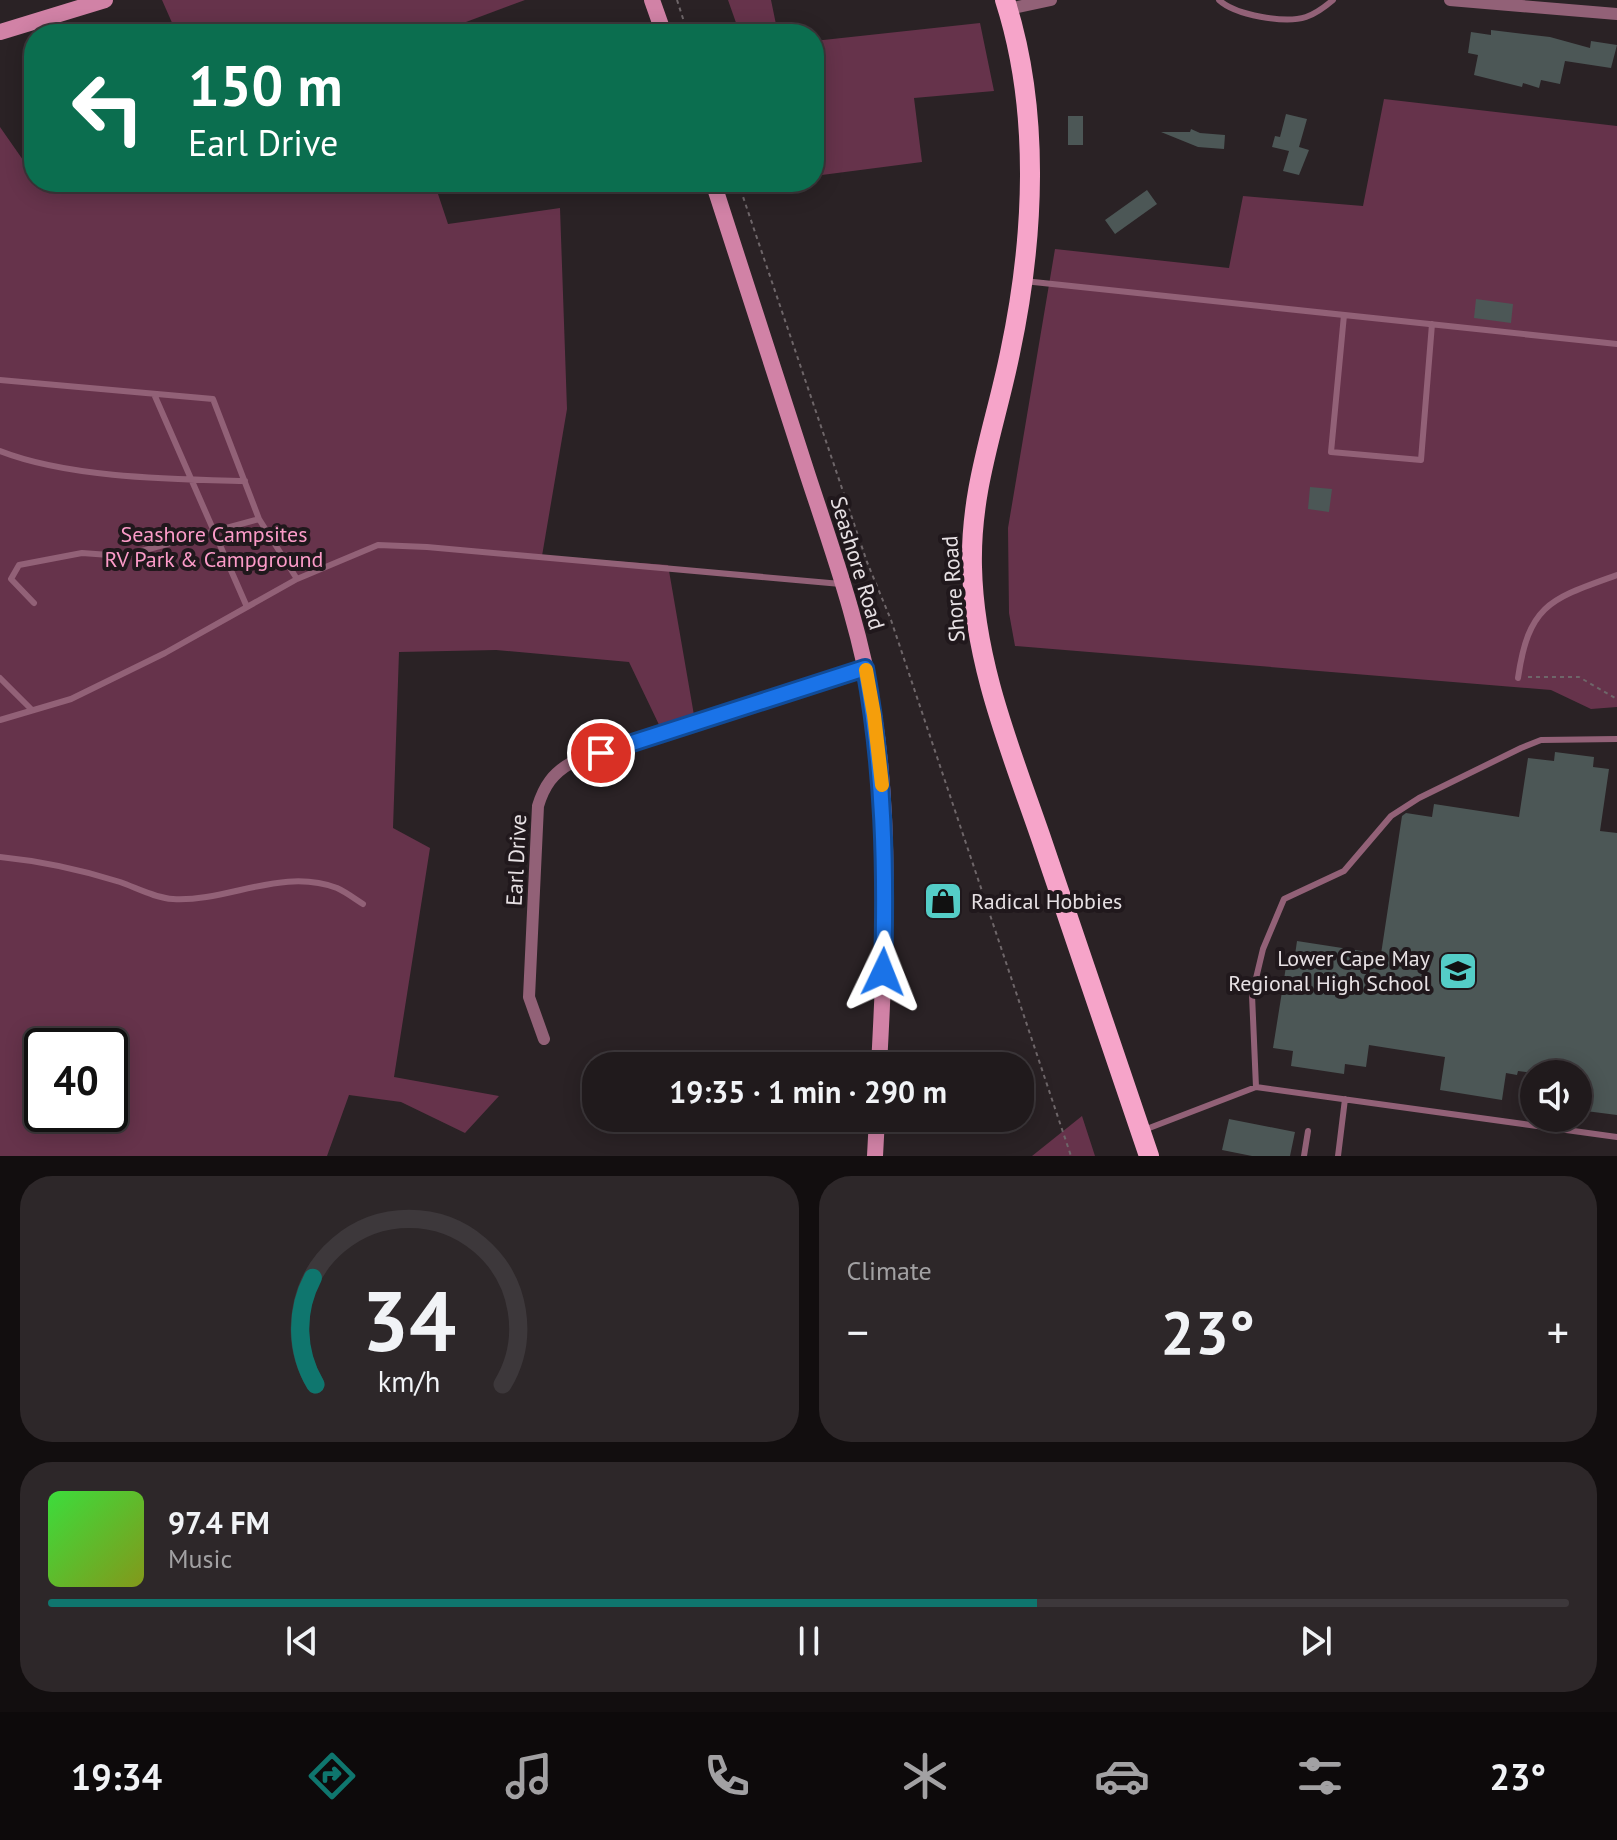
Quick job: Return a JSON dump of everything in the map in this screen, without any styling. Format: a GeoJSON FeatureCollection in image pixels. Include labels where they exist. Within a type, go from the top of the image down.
{"type":"FeatureCollection","features":[{"type":"Feature","properties":{"kind":"main road","name":"Shore Road"},"geometry":{"type":"LineString","coordinates":[[1007,4],[1020,56],[1028,128],[1028,204],[1022,281],[1010,355],[984,451],[976,497],[972,565],[977,630],[990,689],[1149,1156]]}},
{"type":"Feature","properties":{"kind":"street"},"geometry":{"type":"LineString","coordinates":[[26,24],[105,0]]}},
{"type":"Feature","properties":{"kind":"street"},"geometry":{"type":"LineString","coordinates":[[652,0],[660,24]]}},
{"type":"Feature","properties":{"kind":"street"},"geometry":{"type":"LineString","coordinates":[[1007,4],[1051,0]]}},
{"type":"Feature","properties":{"kind":"street"},"geometry":{"type":"LineString","coordinates":[[1450,0],[1617,14]]}},
{"type":"Feature","properties":{"kind":"street"},"geometry":{"type":"LineString","coordinates":[[0,32],[24,25]]}},
{"type":"Feature","properties":{"kind":"street","name":"Seashore Road"},"geometry":{"type":"LineString","coordinates":[[716,192],[843,584],[874,715],[884,820],[880,1052]]}},
{"type":"Feature","properties":{"kind":"street","name":"Earl Drive"},"geometry":{"type":"LineString","coordinates":[[544,1039],[529,997],[538,806],[549,780],[571,763],[865,668]]}},
{"type":"Feature","properties":{"kind":"street"},"geometry":{"type":"LineString","coordinates":[[875,1156],[876,1132]]}},
{"type":"Feature","properties":{"kind":"lane"},"geometry":{"type":"LineString","coordinates":[[1219,0],[1228,8],[1262,18],[1304,18],[1333,0]]}},
{"type":"Feature","properties":{"kind":"lane"},"geometry":{"type":"LineString","coordinates":[[1022,281],[1617,344]]}},
{"type":"Feature","properties":{"kind":"lane"},"geometry":{"type":"LineString","coordinates":[[1344,315],[1331,452],[1421,460],[1432,324]]}},
{"type":"Feature","properties":{"kind":"lane"},"geometry":{"type":"LineString","coordinates":[[0,380],[213,399],[259,519],[297,579]]}},
{"type":"Feature","properties":{"kind":"lane"},"geometry":{"type":"LineString","coordinates":[[154,394],[247,607]]}},
{"type":"Feature","properties":{"kind":"lane"},"geometry":{"type":"LineString","coordinates":[[0,451],[78,469],[192,480],[245,481]]}},
{"type":"Feature","properties":{"kind":"lane"},"geometry":{"type":"LineString","coordinates":[[34,603],[11,579],[19,565],[82,553],[123,556],[259,519]]}},
{"type":"Feature","properties":{"kind":"lane"},"geometry":{"type":"LineString","coordinates":[[0,720],[84,693],[165,653],[297,579],[378,545],[843,584]]}},
{"type":"Feature","properties":{"kind":"lane"},"geometry":{"type":"LineString","coordinates":[[1518,678],[1522,647],[1536,616],[1553,601],[1617,575]]}},
{"type":"Feature","properties":{"kind":"lane"},"geometry":{"type":"LineString","coordinates":[[0,678],[32,710]]}},
{"type":"Feature","properties":{"kind":"lane"},"geometry":{"type":"LineString","coordinates":[[1256,1087],[1252,995],[1263,949],[1284,899],[1344,871],[1391,816],[1419,798],[1521,748],[1541,740],[1617,739]]}},
{"type":"Feature","properties":{"kind":"lane"},"geometry":{"type":"LineString","coordinates":[[0,857],[119,882],[172,899],[214,895],[266,883],[292,882],[337,888],[363,904]]}},
{"type":"Feature","properties":{"kind":"lane"},"geometry":{"type":"LineString","coordinates":[[1140,1131],[1256,1087],[1617,1137]]}},
{"type":"Feature","properties":{"kind":"lane"},"geometry":{"type":"LineString","coordinates":[[1338,1156],[1345,1099]]}},
{"type":"Feature","properties":{"kind":"lane"},"geometry":{"type":"LineString","coordinates":[[1304,1156],[1308,1131]]}},
{"type":"Feature","properties":{"kind":"path"},"geometry":{"type":"LineString","coordinates":[[677,0],[685,24]]}},
{"type":"Feature","properties":{"kind":"path"},"geometry":{"type":"LineString","coordinates":[[741,192],[867,562],[891,620],[1071,1156]]}},
{"type":"Feature","properties":{"kind":"path"},"geometry":{"type":"LineString","coordinates":[[1518,678],[1579,677],[1617,699]]}},
{"type":"Feature","properties":{"kind":"green space"},"geometry":{"type":"Polygon","coordinates":[[[162,0],[525,0],[466,24],[173,24],[162,0]]]}},
{"type":"Feature","properties":{"kind":"green space"},"geometry":{"type":"Polygon","coordinates":[[[728,0],[771,0],[776,24],[736,24],[728,0]]]}},
{"type":"Feature","properties":{"kind":"green space"},"geometry":{"type":"Polygon","coordinates":[[[980,23],[994,91],[914,98],[922,162],[824,175],[824,40],[980,23]]]}},
{"type":"Feature","properties":{"kind":"green space"},"geometry":{"type":"Polygon","coordinates":[[[1384,99],[1617,126],[1617,707],[1591,709],[1551,690],[1015,646],[1009,613],[1008,528],[1055,249],[1229,268],[1243,196],[1363,206],[1384,99]]]}},
{"type":"Feature","properties":{"kind":"green space","name":"Seashore Campsites RV Park & Campground"},"geometry":{"type":"Polygon","coordinates":[[[0,127],[24,161],[24,192],[437,192],[448,224],[560,208],[567,409],[542,556],[668,565],[695,721],[662,731],[629,662],[496,650],[399,652],[393,828],[430,848],[394,1077],[499,1096],[465,1133],[401,1102],[349,1095],[327,1156],[0,1156],[0,127]]]}},
{"type":"Feature","properties":{"kind":"green space"},"geometry":{"type":"Polygon","coordinates":[[[1082,1116],[1095,1156],[1032,1156],[1082,1116]]]}},
{"type":"Feature","properties":{"kind":"building"},"geometry":{"type":"Polygon","coordinates":[[[1491,30],[1550,37],[1590,48],[1591,41],[1617,45],[1611,68],[1565,61],[1560,84],[1541,80],[1539,88],[1523,83],[1522,87],[1474,75],[1478,55],[1468,53],[1471,32],[1491,35],[1491,30]]]}},
{"type":"Feature","properties":{"kind":"building"},"geometry":{"type":"Polygon","coordinates":[[[1286,114],[1307,119],[1299,147],[1309,150],[1299,175],[1283,171],[1289,151],[1272,147],[1275,136],[1280,137],[1286,114]]]}},
{"type":"Feature","properties":{"kind":"building"},"geometry":{"type":"Polygon","coordinates":[[[1068,116],[1083,116],[1083,145],[1068,145],[1068,116]]]}},
{"type":"Feature","properties":{"kind":"building"},"geometry":{"type":"Polygon","coordinates":[[[1191,129],[1225,135],[1224,149],[1198,147],[1161,132],[1190,132],[1191,129]]]}},
{"type":"Feature","properties":{"kind":"building"},"geometry":{"type":"Polygon","coordinates":[[[1147,190],[1157,204],[1115,234],[1105,220],[1147,190]]]}},
{"type":"Feature","properties":{"kind":"building"},"geometry":{"type":"Polygon","coordinates":[[[1476,299],[1513,304],[1511,323],[1474,318],[1476,299]]]}},
{"type":"Feature","properties":{"kind":"building"},"geometry":{"type":"Polygon","coordinates":[[[1310,487],[1332,489],[1329,512],[1308,509],[1310,487]]]}},
{"type":"Feature","properties":{"kind":"building"},"geometry":{"type":"Polygon","coordinates":[[[1555,752],[1594,757],[1593,767],[1609,769],[1600,831],[1617,833],[1617,1115],[1592,1112],[1592,1060],[1520,1060],[1517,1075],[1506,1073],[1502,1100],[1440,1090],[1445,1057],[1369,1045],[1366,1067],[1345,1064],[1344,1074],[1291,1066],[1293,1051],[1273,1048],[1288,954],[1295,955],[1297,941],[1381,954],[1402,816],[1406,813],[1432,817],[1434,804],[1519,817],[1528,758],[1554,761],[1555,752]]]}},
{"type":"Feature","properties":{"kind":"building"},"geometry":{"type":"Polygon","coordinates":[[[1229,1119],[1295,1132],[1290,1156],[1252,1156],[1222,1150],[1229,1119]]]}},
{"type":"Feature","properties":{"kind":"slow traffic"},"geometry":{"type":"LineString","coordinates":[[866,670],[882,785]]}},
{"type":"Feature","properties":{"kind":"place","name":"Radical Hobbies"},"geometry":{"type":"Point","coordinates":[943,901]}},
{"type":"Feature","properties":{"kind":"place","name":"Lower Cape May Regional High School"},"geometry":{"type":"Point","coordinates":[1458,971]}},
{"type":"Feature","properties":{"kind":"route"},"geometry":{"type":"LineString","coordinates":[[601,753],[865,668],[874,715],[883,797],[883,972]]}}]}
